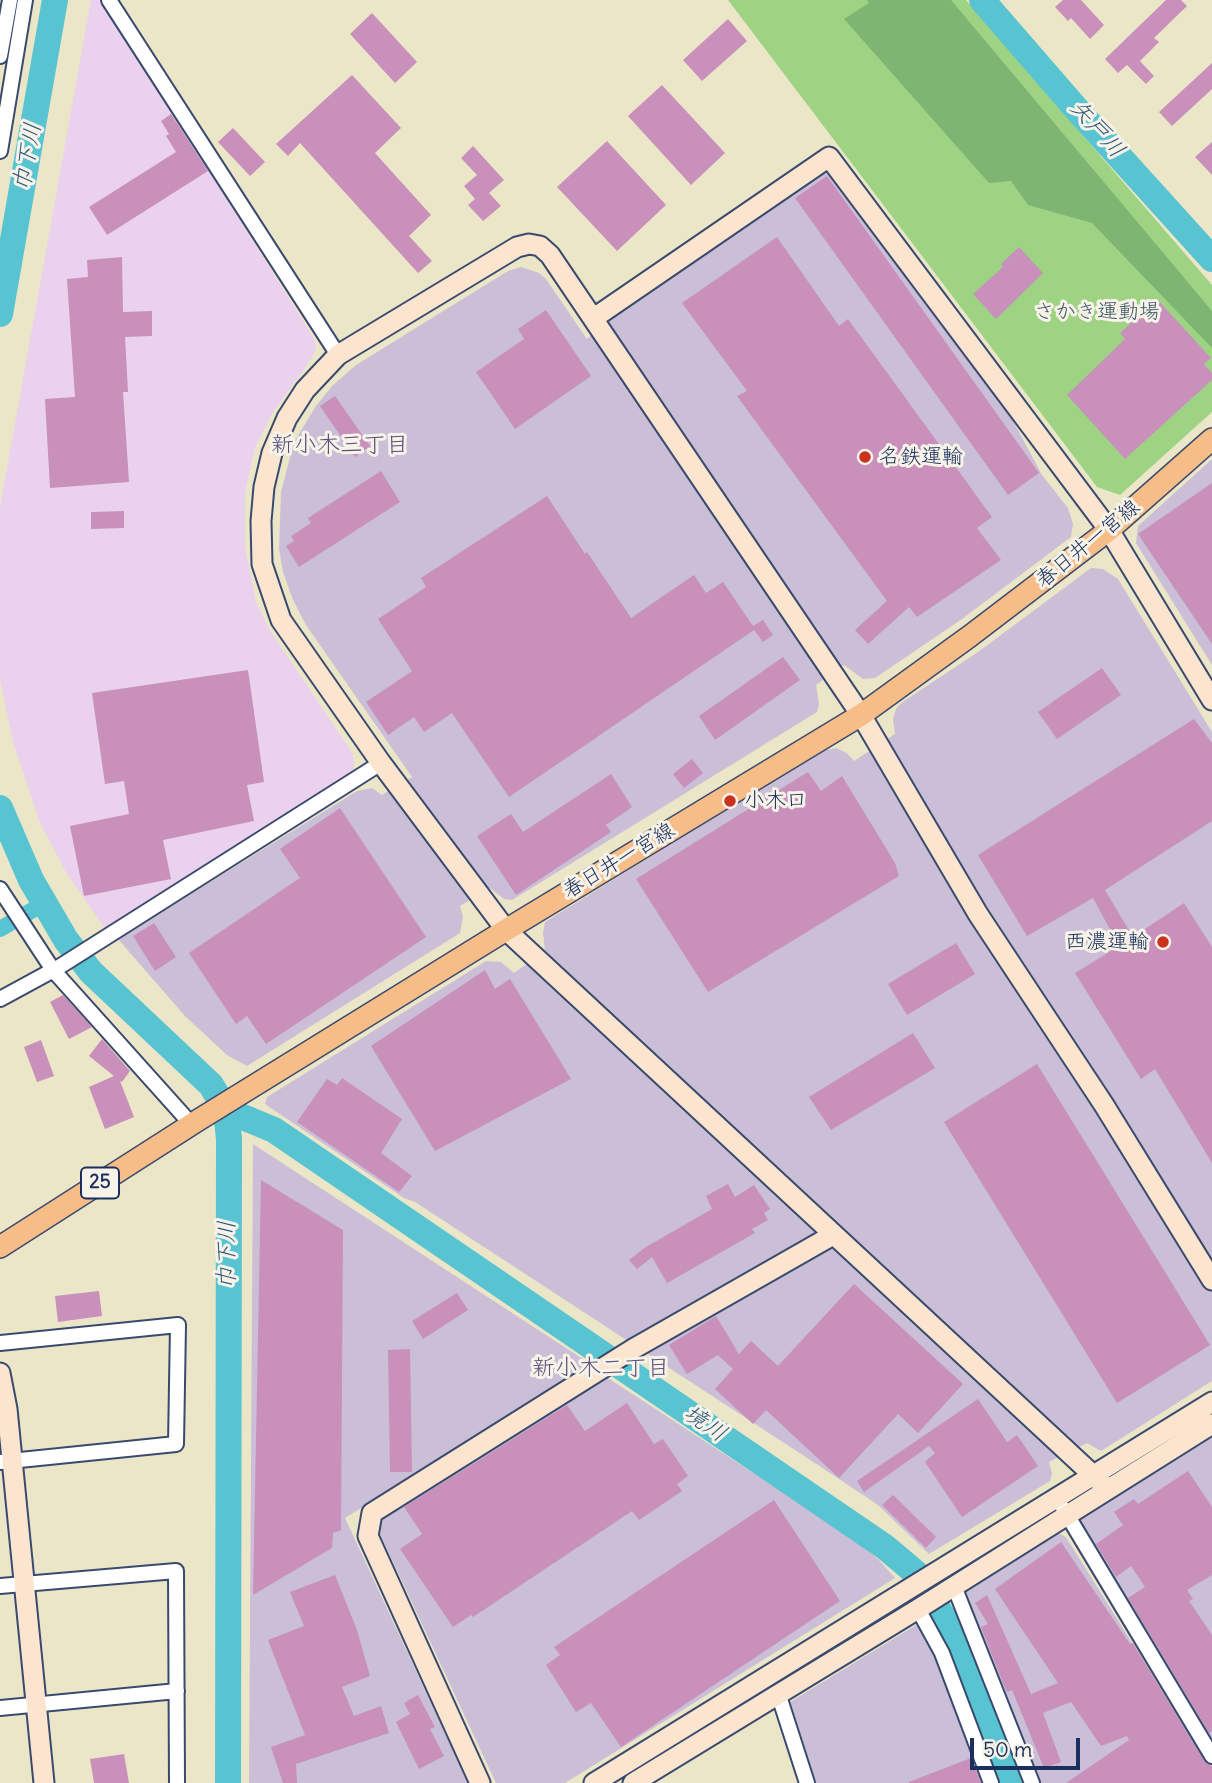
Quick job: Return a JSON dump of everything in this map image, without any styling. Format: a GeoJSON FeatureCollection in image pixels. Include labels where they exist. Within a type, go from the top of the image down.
{"type":"FeatureCollection","features":[{"type":"Feature","properties":{"kind":"main road","name":"春日井一宮線"},"geometry":{"type":"LineString","coordinates":[[0,1247],[253,1086],[861,715],[1109,530],[1212,439]]}},
{"type":"Feature","properties":{"kind":"street"},"geometry":{"type":"LineString","coordinates":[[0,56],[10,0]]}},
{"type":"Feature","properties":{"kind":"street"},"geometry":{"type":"LineString","coordinates":[[0,151],[6,74],[25,0]]}},
{"type":"Feature","properties":{"kind":"street"},"geometry":{"type":"LineString","coordinates":[[109,0],[338,355]]}},
{"type":"Feature","properties":{"kind":"street"},"geometry":{"type":"LineString","coordinates":[[594,318],[829,157],[1109,530],[1212,700]]}},
{"type":"Feature","properties":{"kind":"street"},"geometry":{"type":"LineString","coordinates":[[1101,1482],[506,930],[381,763],[281,621],[262,564],[261,521],[264,487],[272,453],[287,418],[305,390],[338,355],[504,253],[529,244],[540,246],[550,255],[861,715],[978,914],[1104,1105],[1212,1280]]}},
{"type":"Feature","properties":{"kind":"street"},"geometry":{"type":"LineString","coordinates":[[0,999],[56,969],[381,763]]}},
{"type":"Feature","properties":{"kind":"street"},"geometry":{"type":"LineString","coordinates":[[0,889],[56,969],[196,1122]]}},
{"type":"Feature","properties":{"kind":"street"},"geometry":{"type":"LineString","coordinates":[[480,1783],[368,1536],[372,1513],[633,1349],[833,1235]]}},
{"type":"Feature","properties":{"kind":"street"},"geometry":{"type":"LineString","coordinates":[[0,1343],[177,1325],[176,1444],[6,1461]]}},
{"type":"Feature","properties":{"kind":"street"},"geometry":{"type":"LineString","coordinates":[[0,1373],[7,1409],[6,1461],[23,1584],[44,1783]]}},
{"type":"Feature","properties":{"kind":"street"},"geometry":{"type":"LineString","coordinates":[[633,1783],[954,1586],[1212,1402]]}},
{"type":"Feature","properties":{"kind":"street"},"geometry":{"type":"LineString","coordinates":[[1101,1482],[1212,1424]]}},
{"type":"Feature","properties":{"kind":"street"},"geometry":{"type":"LineString","coordinates":[[594,1783],[943,1567],[1062,1507]]}},
{"type":"Feature","properties":{"kind":"street"},"geometry":{"type":"LineString","coordinates":[[1062,1507],[1210,1748]]}},
{"type":"Feature","properties":{"kind":"street"},"geometry":{"type":"LineString","coordinates":[[0,1586],[176,1571],[177,1783]]}},
{"type":"Feature","properties":{"kind":"street"},"geometry":{"type":"LineString","coordinates":[[954,1586],[1032,1783]]}},
{"type":"Feature","properties":{"kind":"street"},"geometry":{"type":"LineString","coordinates":[[918,1609],[942,1653],[990,1783]]}},
{"type":"Feature","properties":{"kind":"street"},"geometry":{"type":"LineString","coordinates":[[0,1708],[177,1691]]}},
{"type":"Feature","properties":{"kind":"street"},"geometry":{"type":"LineString","coordinates":[[778,1693],[807,1783]]}},
{"type":"Feature","properties":{"kind":"shaded area"},"geometry":{"type":"Polygon","coordinates":[[[91,0],[102,0],[315,340],[316,347],[312,358],[273,412],[255,448],[245,492],[245,547],[256,602],[269,629],[353,754],[354,770],[341,781],[106,930],[66,872],[40,823],[13,742],[0,679],[0,507],[91,0]]]}},
{"type":"Feature","properties":{"kind":"shaded area"},"geometry":{"type":"Polygon","coordinates":[[[815,172],[838,176],[987,372],[1042,475],[1068,508],[1073,524],[1071,537],[962,619],[875,678],[863,679],[844,665],[816,685],[819,704],[817,712],[512,900],[504,899],[490,888],[460,906],[463,917],[460,933],[247,1066],[227,1055],[185,1016],[118,939],[357,791],[372,788],[382,795],[412,777],[306,625],[283,572],[279,549],[281,492],[294,442],[316,406],[332,386],[356,365],[508,271],[521,267],[539,273],[546,279],[587,339],[613,314],[815,172]]]}},
{"type":"Feature","properties":{"kind":"shaded area"},"geometry":{"type":"Polygon","coordinates":[[[1212,459],[1212,665],[1136,543],[1138,526],[1212,459]]]}},
{"type":"Feature","properties":{"kind":"shaded area"},"geometry":{"type":"Polygon","coordinates":[[[1091,568],[1103,569],[1118,579],[1212,732],[1212,1381],[1101,1451],[1087,1443],[1049,1462],[1052,1474],[1050,1481],[929,1554],[878,1505],[415,1202],[404,1198],[265,1104],[267,1097],[486,961],[501,962],[514,973],[545,951],[545,922],[813,756],[836,748],[847,753],[854,761],[895,734],[893,719],[901,703],[978,652],[1091,568]]]}},
{"type":"Feature","properties":{"kind":"shaded area"},"geometry":{"type":"Polygon","coordinates":[[[253,1144],[592,1365],[345,1518],[468,1783],[249,1783],[253,1144]]]}},
{"type":"Feature","properties":{"kind":"shaded area"},"geometry":{"type":"Polygon","coordinates":[[[605,1376],[853,1538],[895,1578],[565,1783],[496,1783],[379,1532],[378,1521],[386,1511],[605,1376]]]}},
{"type":"Feature","properties":{"kind":"shaded area"},"geometry":{"type":"Polygon","coordinates":[[[1212,1435],[1212,1743],[1078,1526],[1080,1517],[1212,1435]]]}},
{"type":"Feature","properties":{"kind":"shaded area"},"geometry":{"type":"Polygon","coordinates":[[[1056,1532],[1066,1537],[1212,1771],[1212,1783],[1037,1783],[964,1589],[1056,1532]]]}},
{"type":"Feature","properties":{"kind":"shaded area"},"geometry":{"type":"Polygon","coordinates":[[[921,1622],[988,1783],[816,1783],[790,1702],[921,1622]]]}},
{"type":"Feature","properties":{"kind":"green space","name":"さかき運動場"},"geometry":{"type":"Polygon","coordinates":[[[728,0],[966,0],[1212,285],[1212,412],[1120,495],[1097,487],[728,0]]]}},
{"type":"Feature","properties":{"kind":"green space"},"geometry":{"type":"Polygon","coordinates":[[[867,0],[951,0],[1212,311],[1212,348],[1092,223],[1028,205],[1011,181],[989,183],[844,19],[869,3],[867,0]]]}},
{"type":"Feature","properties":{"kind":"building"},"geometry":{"type":"Polygon","coordinates":[[[1063,0],[1081,0],[1104,25],[1090,39],[1071,18],[1068,21],[1055,7],[1063,0]]]}},
{"type":"Feature","properties":{"kind":"building"},"geometry":{"type":"Polygon","coordinates":[[[1166,0],[1181,0],[1187,6],[1154,38],[1159,42],[1140,61],[1154,76],[1146,84],[1127,65],[1118,73],[1105,59],[1166,0]]]}},
{"type":"Feature","properties":{"kind":"building"},"geometry":{"type":"Polygon","coordinates":[[[372,13],[417,62],[395,83],[350,34],[372,13]]]}},
{"type":"Feature","properties":{"kind":"building"},"geometry":{"type":"Polygon","coordinates":[[[728,19],[747,41],[702,81],[683,60],[728,19]]]}},
{"type":"Feature","properties":{"kind":"building"},"geometry":{"type":"Polygon","coordinates":[[[1212,63],[1212,89],[1172,126],[1159,112],[1212,63]]]}},
{"type":"Feature","properties":{"kind":"building"},"geometry":{"type":"Polygon","coordinates":[[[352,75],[401,128],[375,153],[431,215],[409,236],[432,261],[418,273],[300,143],[288,156],[276,144],[352,75]]]}},
{"type":"Feature","properties":{"kind":"building"},"geometry":{"type":"Polygon","coordinates":[[[662,85],[725,153],[691,185],[628,116],[662,85]]]}},
{"type":"Feature","properties":{"kind":"building"},"geometry":{"type":"Polygon","coordinates":[[[171,114],[208,171],[107,235],[89,207],[176,152],[161,121],[171,114]]]}},
{"type":"Feature","properties":{"kind":"building"},"geometry":{"type":"Polygon","coordinates":[[[233,128],[265,162],[250,176],[218,142],[233,128]]]}},
{"type":"Feature","properties":{"kind":"building"},"geometry":{"type":"Polygon","coordinates":[[[607,141],[666,205],[617,251],[557,187],[607,141]]]}},
{"type":"Feature","properties":{"kind":"building"},"geometry":{"type":"Polygon","coordinates":[[[1212,142],[1212,175],[1195,157],[1212,142]]]}},
{"type":"Feature","properties":{"kind":"building"},"geometry":{"type":"Polygon","coordinates":[[[473,146],[504,180],[489,193],[501,206],[483,221],[468,205],[475,199],[464,186],[477,175],[461,158],[473,146]]]}},
{"type":"Feature","properties":{"kind":"building"},"geometry":{"type":"Polygon","coordinates":[[[827,176],[1039,473],[1008,495],[795,198],[827,176]]]}},
{"type":"Feature","properties":{"kind":"building","name":"名鉄運輸"},"geometry":{"type":"Polygon","coordinates":[[[777,237],[839,326],[848,319],[992,517],[977,528],[1001,560],[917,617],[909,607],[868,644],[855,630],[887,601],[737,396],[747,391],[682,303],[777,237]]]}},
{"type":"Feature","properties":{"kind":"building"},"geometry":{"type":"Polygon","coordinates":[[[1019,247],[1043,273],[996,319],[973,294],[1003,267],[1001,264],[1019,247]]]}},
{"type":"Feature","properties":{"kind":"building"},"geometry":{"type":"Polygon","coordinates":[[[122,257],[123,312],[152,311],[152,336],[125,337],[128,392],[123,392],[129,482],[50,488],[45,399],[75,397],[67,279],[88,277],[87,260],[122,257]]]}},
{"type":"Feature","properties":{"kind":"building"},"geometry":{"type":"Polygon","coordinates":[[[1157,299],[1211,358],[1204,364],[1212,373],[1212,380],[1125,459],[1067,395],[1125,339],[1120,333],[1157,299]]]}},
{"type":"Feature","properties":{"kind":"building"},"geometry":{"type":"Polygon","coordinates":[[[546,310],[591,376],[515,429],[476,372],[524,339],[518,329],[546,310]]]}},
{"type":"Feature","properties":{"kind":"building"},"geometry":{"type":"Polygon","coordinates":[[[335,396],[370,446],[355,457],[320,406],[335,396]]]}},
{"type":"Feature","properties":{"kind":"building"},"geometry":{"type":"Polygon","coordinates":[[[381,471],[400,502],[299,567],[286,546],[294,541],[291,536],[311,523],[308,518],[381,471]]]}},
{"type":"Feature","properties":{"kind":"building"},"geometry":{"type":"Polygon","coordinates":[[[1212,483],[1212,644],[1138,534],[1212,483]]]}},
{"type":"Feature","properties":{"kind":"building"},"geometry":{"type":"Polygon","coordinates":[[[547,496],[631,618],[694,575],[706,593],[723,582],[753,626],[763,620],[773,635],[763,642],[754,630],[509,797],[452,713],[424,732],[414,717],[388,735],[366,702],[412,671],[378,619],[426,587],[421,578],[547,496]]]}},
{"type":"Feature","properties":{"kind":"building"},"geometry":{"type":"Polygon","coordinates":[[[124,511],[124,528],[91,529],[91,512],[124,511]]]}},
{"type":"Feature","properties":{"kind":"building"},"geometry":{"type":"Polygon","coordinates":[[[783,657],[800,680],[715,740],[699,716],[783,657]]]}},
{"type":"Feature","properties":{"kind":"building"},"geometry":{"type":"Polygon","coordinates":[[[1102,668],[1121,695],[1057,739],[1038,712],[1102,668]]]}},
{"type":"Feature","properties":{"kind":"building"},"geometry":{"type":"Polygon","coordinates":[[[248,670],[264,782],[247,785],[254,821],[163,840],[171,879],[84,896],[70,826],[129,814],[124,781],[105,784],[92,693],[248,670]]]}},
{"type":"Feature","properties":{"kind":"building","name":"西濃運輸"},"geometry":{"type":"Polygon","coordinates":[[[1194,719],[1212,743],[1212,821],[1105,890],[1133,937],[1184,903],[1212,947],[1212,1163],[1155,1069],[1141,1079],[1075,973],[1119,946],[1093,898],[1027,936],[978,855],[1194,719]]]}},
{"type":"Feature","properties":{"kind":"building"},"geometry":{"type":"Polygon","coordinates":[[[692,759],[703,773],[684,788],[673,774],[692,759]]]}},
{"type":"Feature","properties":{"kind":"building"},"geometry":{"type":"Polygon","coordinates":[[[808,772],[821,791],[842,776],[895,863],[899,876],[708,992],[636,879],[808,772]]]}},
{"type":"Feature","properties":{"kind":"building"},"geometry":{"type":"Polygon","coordinates":[[[611,774],[632,807],[606,825],[611,832],[516,895],[477,836],[511,814],[523,832],[611,774]]]}},
{"type":"Feature","properties":{"kind":"building"},"geometry":{"type":"Polygon","coordinates":[[[340,808],[426,937],[266,1044],[247,1016],[236,1024],[189,953],[300,878],[280,849],[340,808]]]}},
{"type":"Feature","properties":{"kind":"building"},"geometry":{"type":"Polygon","coordinates":[[[154,923],[176,957],[155,971],[133,936],[154,923]]]}},
{"type":"Feature","properties":{"kind":"building"},"geometry":{"type":"Polygon","coordinates":[[[956,943],[975,974],[907,1015],[888,984],[956,943]]]}},
{"type":"Feature","properties":{"kind":"building"},"geometry":{"type":"Polygon","coordinates":[[[485,970],[495,989],[510,979],[571,1079],[435,1151],[371,1046],[485,970]]]}},
{"type":"Feature","properties":{"kind":"building"},"geometry":{"type":"Polygon","coordinates":[[[63,995],[92,1027],[69,1039],[50,1002],[63,995]]]}},
{"type":"Feature","properties":{"kind":"building"},"geometry":{"type":"Polygon","coordinates":[[[913,1033],[935,1068],[831,1130],[809,1097],[913,1033]]]}},
{"type":"Feature","properties":{"kind":"building"},"geometry":{"type":"Polygon","coordinates":[[[102,1039],[130,1071],[122,1082],[120,1081],[134,1117],[105,1129],[89,1087],[114,1076],[89,1056],[102,1039]]]}},
{"type":"Feature","properties":{"kind":"building"},"geometry":{"type":"Polygon","coordinates":[[[41,1040],[54,1076],[37,1082],[24,1047],[41,1040]]]}},
{"type":"Feature","properties":{"kind":"building"},"geometry":{"type":"Polygon","coordinates":[[[1037,1064],[1210,1345],[1117,1403],[944,1122],[1037,1064]]]}},
{"type":"Feature","properties":{"kind":"building"},"geometry":{"type":"Polygon","coordinates":[[[342,1078],[402,1119],[381,1153],[412,1176],[399,1192],[297,1122],[327,1079],[337,1085],[342,1078]]]}},
{"type":"Feature","properties":{"kind":"building"},"geometry":{"type":"Polygon","coordinates":[[[261,1180],[343,1230],[341,1530],[333,1533],[332,1548],[253,1595],[261,1180]]]}},
{"type":"Feature","properties":{"kind":"building"},"geometry":{"type":"Polygon","coordinates":[[[728,1184],[735,1197],[754,1185],[770,1209],[764,1213],[768,1220],[752,1229],[755,1233],[667,1283],[652,1257],[637,1269],[629,1260],[646,1247],[712,1209],[706,1196],[728,1184]]]}},
{"type":"Feature","properties":{"kind":"building"},"geometry":{"type":"Polygon","coordinates":[[[854,1284],[963,1384],[918,1433],[898,1414],[839,1478],[766,1410],[753,1424],[715,1389],[733,1369],[718,1355],[687,1374],[669,1345],[716,1316],[739,1354],[751,1341],[778,1366],[854,1284]]]}},
{"type":"Feature","properties":{"kind":"building"},"geometry":{"type":"Polygon","coordinates":[[[99,1291],[102,1316],[58,1322],[55,1296],[99,1291]]]}},
{"type":"Feature","properties":{"kind":"building"},"geometry":{"type":"Polygon","coordinates":[[[457,1293],[468,1310],[423,1339],[412,1321],[457,1293]]]}},
{"type":"Feature","properties":{"kind":"building"},"geometry":{"type":"Polygon","coordinates":[[[410,1349],[412,1472],[390,1472],[388,1350],[410,1349]]]}},
{"type":"Feature","properties":{"kind":"building"},"geometry":{"type":"Polygon","coordinates":[[[978,1399],[1007,1442],[1017,1435],[1038,1466],[962,1517],[925,1462],[935,1453],[929,1446],[864,1492],[857,1481],[978,1399]]]}},
{"type":"Feature","properties":{"kind":"building"},"geometry":{"type":"Polygon","coordinates":[[[627,1403],[654,1444],[663,1439],[688,1476],[677,1484],[682,1491],[639,1520],[632,1511],[473,1617],[471,1615],[453,1627],[400,1549],[422,1534],[404,1507],[567,1405],[585,1431],[627,1403]]]}},
{"type":"Feature","properties":{"kind":"building"},"geometry":{"type":"Polygon","coordinates":[[[1188,1471],[1212,1507],[1212,1575],[1187,1590],[1193,1599],[1189,1601],[1212,1635],[1212,1731],[1209,1733],[1128,1598],[1145,1587],[1131,1566],[1116,1577],[1096,1544],[1123,1525],[1114,1512],[1134,1499],[1138,1504],[1188,1471]]]}},
{"type":"Feature","properties":{"kind":"building"},"geometry":{"type":"Polygon","coordinates":[[[893,1495],[936,1537],[926,1548],[882,1505],[893,1495]]]}},
{"type":"Feature","properties":{"kind":"building"},"geometry":{"type":"Polygon","coordinates":[[[774,1500],[840,1601],[621,1747],[591,1703],[576,1712],[546,1665],[560,1655],[554,1647],[774,1500]]]}},
{"type":"Feature","properties":{"kind":"building"},"geometry":{"type":"Polygon","coordinates":[[[1061,1542],[1130,1644],[1133,1643],[1204,1761],[1212,1766],[1212,1783],[1066,1783],[1129,1740],[1127,1736],[1101,1746],[1071,1702],[1043,1713],[1061,1762],[1044,1768],[1012,1690],[1007,1692],[1003,1683],[981,1627],[988,1624],[975,1603],[987,1595],[1031,1694],[1058,1683],[995,1589],[1061,1542]]]}},
{"type":"Feature","properties":{"kind":"building"},"geometry":{"type":"Polygon","coordinates":[[[335,1575],[357,1630],[370,1676],[342,1687],[354,1716],[381,1706],[389,1733],[296,1764],[297,1783],[283,1783],[271,1747],[305,1735],[268,1640],[304,1626],[290,1592],[335,1575]]]}},
{"type":"Feature","properties":{"kind":"building"},"geometry":{"type":"Polygon","coordinates":[[[418,1695],[435,1727],[430,1729],[444,1756],[419,1769],[396,1722],[410,1714],[404,1703],[418,1695]]]}},
{"type":"Feature","properties":{"kind":"building"},"geometry":{"type":"Polygon","coordinates":[[[124,1754],[129,1783],[94,1783],[90,1759],[124,1754]]]}},
{"type":"Feature","properties":{"kind":"building"},"geometry":{"type":"Polygon","coordinates":[[[971,1758],[981,1783],[909,1783],[909,1782],[971,1758]]]}},
{"type":"Feature","properties":{"kind":"waterway","name":"巾下川"},"geometry":{"type":"LineString","coordinates":[[0,314],[55,0]]}},
{"type":"Feature","properties":{"kind":"waterway","name":"矢戸川"},"geometry":{"type":"LineString","coordinates":[[982,0],[1212,259]]}},
{"type":"Feature","properties":{"kind":"waterway","name":"巾下川"},"geometry":{"type":"LineString","coordinates":[[0,808],[31,880],[66,940],[91,972],[211,1085],[226,1110],[229,1139],[228,1783]]}},
{"type":"Feature","properties":{"kind":"waterway"},"geometry":{"type":"LineString","coordinates":[[0,929],[43,904]]}},
{"type":"Feature","properties":{"kind":"waterway","name":"境川"},"geometry":{"type":"LineString","coordinates":[[226,1110],[274,1130],[885,1547],[917,1574],[960,1645],[1011,1783]]}},
{"type":"Feature","properties":{"kind":"place","name":"名鉄運輸"},"geometry":{"type":"Point","coordinates":[865,457]}},
{"type":"Feature","properties":{"kind":"place","name":"小木口"},"geometry":{"type":"Point","coordinates":[730,801]}},
{"type":"Feature","properties":{"kind":"place","name":"西濃運輸"},"geometry":{"type":"Point","coordinates":[1163,942]}},
{"type":"Feature","properties":{"kind":"district","name":"新小木三丁目"},"geometry":{"type":"Point","coordinates":[340,445]}},
{"type":"Feature","properties":{"kind":"district","name":"新小木二丁目"},"geometry":{"type":"Point","coordinates":[601,1368]}}]}
